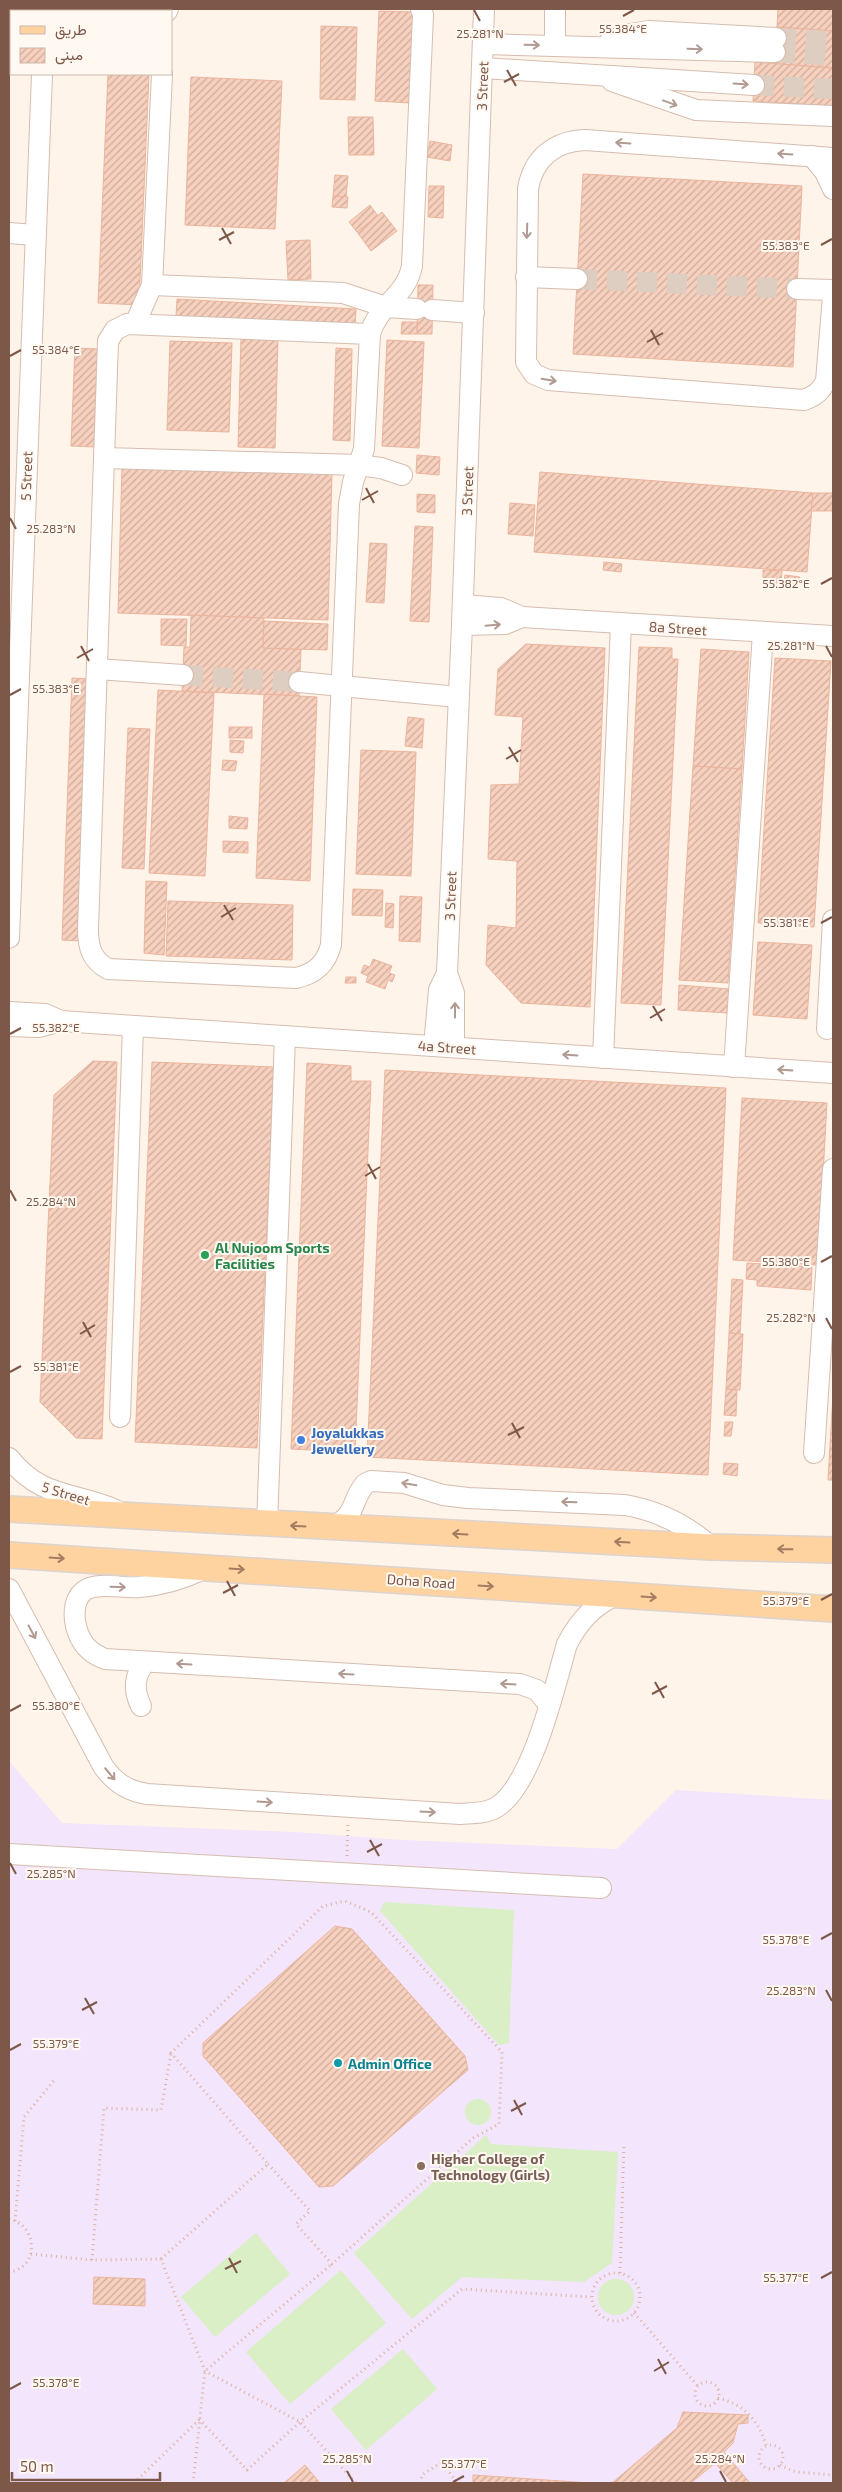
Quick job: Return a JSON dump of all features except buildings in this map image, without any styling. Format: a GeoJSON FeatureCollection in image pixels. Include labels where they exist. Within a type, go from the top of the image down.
{"type":"FeatureCollection","features":[{"type":"Feature","properties":{"kind":"main road"},"geometry":{"type":"LineString","coordinates":[[9,1509],[267,1525],[711,1547],[833,1550]]}},
{"type":"Feature","properties":{"kind":"main road","name":"Doha Road"},"geometry":{"type":"LineString","coordinates":[[9,1555],[833,1608]]}},
{"type":"Feature","properties":{"kind":"street"},"geometry":{"type":"LineString","coordinates":[[370,334],[135,324],[120,326],[114,330],[108,341],[88,940],[94,958],[108,969],[117,971],[296,978],[311,973],[324,962],[331,945],[349,504],[365,438],[370,334],[376,319],[404,288],[412,266],[421,9]]}},
{"type":"Feature","properties":{"kind":"street","name":"3 Street"},"geometry":{"type":"LineString","coordinates":[[444,1047],[454,993],[447,973],[463,605],[484,9]]}},
{"type":"Feature","properties":{"kind":"street"},"geometry":{"type":"LineString","coordinates":[[555,9],[555,45]]}},
{"type":"Feature","properties":{"kind":"street"},"geometry":{"type":"LineString","coordinates":[[484,44],[596,46],[630,34],[649,31],[776,45]]}},
{"type":"Feature","properties":{"kind":"street"},"geometry":{"type":"LineString","coordinates":[[483,68],[592,73],[754,85]]}},
{"type":"Feature","properties":{"kind":"street"},"geometry":{"type":"LineString","coordinates":[[592,73],[677,105],[696,110],[833,116]]}},
{"type":"Feature","properties":{"kind":"street","name":"5 Street"},"geometry":{"type":"LineString","coordinates":[[9,938],[18,449],[35,235],[42,75]]}},
{"type":"Feature","properties":{"kind":"street"},"geometry":{"type":"LineString","coordinates":[[135,324],[152,285],[162,75]]}},
{"type":"Feature","properties":{"kind":"street"},"geometry":{"type":"LineString","coordinates":[[833,158],[585,140],[564,143],[546,154],[533,170],[530,179],[526,277],[526,362],[534,374],[541,378],[793,400],[813,397],[821,390],[826,381],[833,296]]}},
{"type":"Feature","properties":{"kind":"street"},"geometry":{"type":"LineString","coordinates":[[812,156],[825,172],[833,189]]}},
{"type":"Feature","properties":{"kind":"street"},"geometry":{"type":"LineString","coordinates":[[9,233],[35,235]]}},
{"type":"Feature","properties":{"kind":"street"},"geometry":{"type":"LineString","coordinates":[[526,277],[577,280]]}},
{"type":"Feature","properties":{"kind":"street"},"geometry":{"type":"LineString","coordinates":[[152,285],[343,293],[386,307],[474,313]]}},
{"type":"Feature","properties":{"kind":"street"},"geometry":{"type":"LineString","coordinates":[[797,289],[833,290]]}},
{"type":"Feature","properties":{"kind":"street"},"geometry":{"type":"LineString","coordinates":[[104,458],[359,466],[381,468],[402,475]]}},
{"type":"Feature","properties":{"kind":"street","name":"8a Street"},"geometry":{"type":"LineString","coordinates":[[463,605],[501,608],[522,617],[833,636]]}},
{"type":"Feature","properties":{"kind":"street","name":"8a Street"},"geometry":{"type":"LineString","coordinates":[[462,625],[505,624],[522,617]]}},
{"type":"Feature","properties":{"kind":"street"},"geometry":{"type":"LineString","coordinates":[[603,1058],[621,624]]}},
{"type":"Feature","properties":{"kind":"street"},"geometry":{"type":"LineString","coordinates":[[734,1067],[763,633]]}},
{"type":"Feature","properties":{"kind":"street"},"geometry":{"type":"LineString","coordinates":[[97,670],[183,675]]}},
{"type":"Feature","properties":{"kind":"street"},"geometry":{"type":"LineString","coordinates":[[299,682],[458,696]]}},
{"type":"Feature","properties":{"kind":"street"},"geometry":{"type":"LineString","coordinates":[[827,1028],[833,920]]}},
{"type":"Feature","properties":{"kind":"street","name":"4a Street"},"geometry":{"type":"LineString","coordinates":[[9,1012],[45,1014],[61,1021]]}},
{"type":"Feature","properties":{"kind":"street","name":"4a Street"},"geometry":{"type":"LineString","coordinates":[[9,1026],[38,1027],[61,1021],[833,1074]]}},
{"type":"Feature","properties":{"kind":"street"},"geometry":{"type":"LineString","coordinates":[[120,1417],[132,1026]]}},
{"type":"Feature","properties":{"kind":"street"},"geometry":{"type":"LineString","coordinates":[[267,1525],[284,1036]]}},
{"type":"Feature","properties":{"kind":"street"},"geometry":{"type":"LineString","coordinates":[[814,1453],[833,1169]]}},
{"type":"Feature","properties":{"kind":"street","name":"5 Street"},"geometry":{"type":"LineString","coordinates":[[9,1458],[30,1480],[44,1488],[94,1502],[131,1516]]}},
{"type":"Feature","properties":{"kind":"street"},"geometry":{"type":"LineString","coordinates":[[332,1528],[353,1510],[365,1484],[371,1481],[404,1482],[456,1497],[625,1505],[644,1508],[680,1523],[711,1547]]}},
{"type":"Feature","properties":{"kind":"street"},"geometry":{"type":"LineString","coordinates":[[209,1567],[157,1585],[130,1588],[95,1587],[82,1593],[77,1600],[75,1614],[77,1630],[84,1646],[90,1652],[105,1658],[145,1662],[520,1684],[538,1690],[548,1705]]}},
{"type":"Feature","properties":{"kind":"street"},"geometry":{"type":"LineString","coordinates":[[9,1589],[103,1766],[117,1782],[136,1792],[358,1808],[480,1813],[496,1808],[509,1797],[518,1784],[548,1705],[567,1644],[574,1631],[592,1610],[616,1594]]}},
{"type":"Feature","properties":{"kind":"street"},"geometry":{"type":"LineString","coordinates":[[141,1706],[136,1693],[136,1680],[145,1662]]}},
{"type":"Feature","properties":{"kind":"street"},"geometry":{"type":"LineString","coordinates":[[9,1854],[601,1888]]}},
{"type":"Feature","properties":{"kind":"path"},"geometry":{"type":"LineString","coordinates":[[92,2260],[104,2108],[162,2110],[171,2053],[323,1906],[345,1901],[371,1912],[502,2052],[499,2124],[473,2138],[332,2264],[205,2371]]}},
{"type":"Feature","properties":{"kind":"path"},"geometry":{"type":"LineString","coordinates":[[171,2053],[310,2210],[296,2224],[332,2264]]}},
{"type":"Feature","properties":{"kind":"path"},"geometry":{"type":"LineString","coordinates":[[15,2221],[24,2117],[56,2078]]}},
{"type":"Feature","properties":{"kind":"path"},"geometry":{"type":"LineString","coordinates":[[620,2273],[624,2144]]}},
{"type":"Feature","properties":{"kind":"path"},"geometry":{"type":"LineString","coordinates":[[31,2254],[92,2260],[161,2259],[268,2164]]}},
{"type":"Feature","properties":{"kind":"path"},"geometry":{"type":"LineString","coordinates":[[9,2219],[15,2221],[28,2231],[32,2238],[31,2254],[21,2268],[9,2272]]}},
{"type":"Feature","properties":{"kind":"path"},"geometry":{"type":"LineString","coordinates":[[161,2259],[205,2371],[192,2483]]}},
{"type":"Feature","properties":{"kind":"path"},"geometry":{"type":"LineString","coordinates":[[620,2273],[634,2282],[640,2297],[634,2313],[620,2321],[604,2318],[593,2306],[592,2297],[593,2289],[603,2276],[620,2273]]}},
{"type":"Feature","properties":{"kind":"path"},"geometry":{"type":"LineString","coordinates":[[199,2419],[248,2470],[300,2422],[462,2289],[592,2297]]}},
{"type":"Feature","properties":{"kind":"path"},"geometry":{"type":"LineString","coordinates":[[634,2313],[698,2386]]}},
{"type":"Feature","properties":{"kind":"path"},"geometry":{"type":"LineString","coordinates":[[205,2371],[300,2422],[356,2483]]}},
{"type":"Feature","properties":{"kind":"path"},"geometry":{"type":"LineString","coordinates":[[703,2383],[713,2384],[719,2392],[718,2398],[711,2406],[701,2405],[695,2396],[698,2386],[703,2383]]}},
{"type":"Feature","properties":{"kind":"path"},"geometry":{"type":"LineString","coordinates":[[718,2398],[738,2405],[750,2414],[759,2427],[766,2446]]}},
{"type":"Feature","properties":{"kind":"path"},"geometry":{"type":"LineString","coordinates":[[134,2483],[199,2419]]}},
{"type":"Feature","properties":{"kind":"path"},"geometry":{"type":"LineString","coordinates":[[780,2465],[783,2455],[781,2450],[772,2444],[766,2446],[759,2453],[761,2464],[770,2469],[780,2465],[796,2472],[833,2475]]}},
{"type":"Feature","properties":{"kind":"path"},"geometry":{"type":"LineString","coordinates":[[420,2483],[422,2475],[442,2462],[456,2483]]}},
{"type":"Feature","properties":{"kind":"shaded area","name":"Higher College of Technology (Girls)"},"geometry":{"type":"Polygon","coordinates":[[[9,1761],[62,1823],[294,1832],[402,1840],[617,1849],[676,1790],[833,1800],[833,2483],[9,2483],[9,1761]]]}},
{"type":"Feature","properties":{"kind":"green space"},"geometry":{"type":"Polygon","coordinates":[[[384,1902],[514,1910],[509,2043],[499,2045],[380,1911],[384,1902]]]}},
{"type":"Feature","properties":{"kind":"green space"},"geometry":{"type":"Polygon","coordinates":[[[478,2099],[487,2103],[491,2112],[487,2121],[478,2125],[469,2121],[465,2112],[469,2103],[478,2099]]]}},
{"type":"Feature","properties":{"kind":"green space"},"geometry":{"type":"Polygon","coordinates":[[[486,2135],[491,2144],[618,2152],[612,2263],[584,2282],[462,2277],[412,2319],[354,2253],[486,2135]]]}},
{"type":"Feature","properties":{"kind":"green space"},"geometry":{"type":"Polygon","coordinates":[[[256,2233],[290,2274],[215,2337],[181,2297],[256,2233]]]}},
{"type":"Feature","properties":{"kind":"green space"},"geometry":{"type":"Polygon","coordinates":[[[341,2270],[386,2323],[290,2404],[246,2352],[341,2270]]]}},
{"type":"Feature","properties":{"kind":"green space"},"geometry":{"type":"Polygon","coordinates":[[[616,2279],[623,2280],[629,2284],[633,2290],[633,2304],[629,2310],[623,2314],[616,2315],[609,2314],[603,2310],[599,2304],[598,2297],[599,2290],[603,2284],[609,2280],[616,2279]]]}},
{"type":"Feature","properties":{"kind":"green space"},"geometry":{"type":"Polygon","coordinates":[[[403,2349],[437,2389],[366,2450],[331,2409],[403,2349]]]}},
{"type":"Feature","properties":{"kind":"tunnel"},"geometry":{"type":"LineString","coordinates":[[776,38],[833,41]]}},
{"type":"Feature","properties":{"kind":"tunnel"},"geometry":{"type":"LineString","coordinates":[[775,52],[833,56]]}},
{"type":"Feature","properties":{"kind":"tunnel"},"geometry":{"type":"LineString","coordinates":[[754,85],[833,89]]}},
{"type":"Feature","properties":{"kind":"tunnel"},"geometry":{"type":"LineString","coordinates":[[577,279],[797,289]]}},
{"type":"Feature","properties":{"kind":"tunnel"},"geometry":{"type":"LineString","coordinates":[[183,675],[299,682]]}},
{"type":"Feature","properties":{"kind":"place","name":"Al Nujoom Sports Facilities"},"geometry":{"type":"Point","coordinates":[205,1255]}},
{"type":"Feature","properties":{"kind":"place","name":"Joyalukkas Jewellery"},"geometry":{"type":"Point","coordinates":[301,1440]}},
{"type":"Feature","properties":{"kind":"place","name":"Admin Office"},"geometry":{"type":"Point","coordinates":[338,2063]}},
{"type":"Feature","properties":{"kind":"place","name":"Higher College of Technology (Girls)"},"geometry":{"type":"Point","coordinates":[421,2166]}}]}
